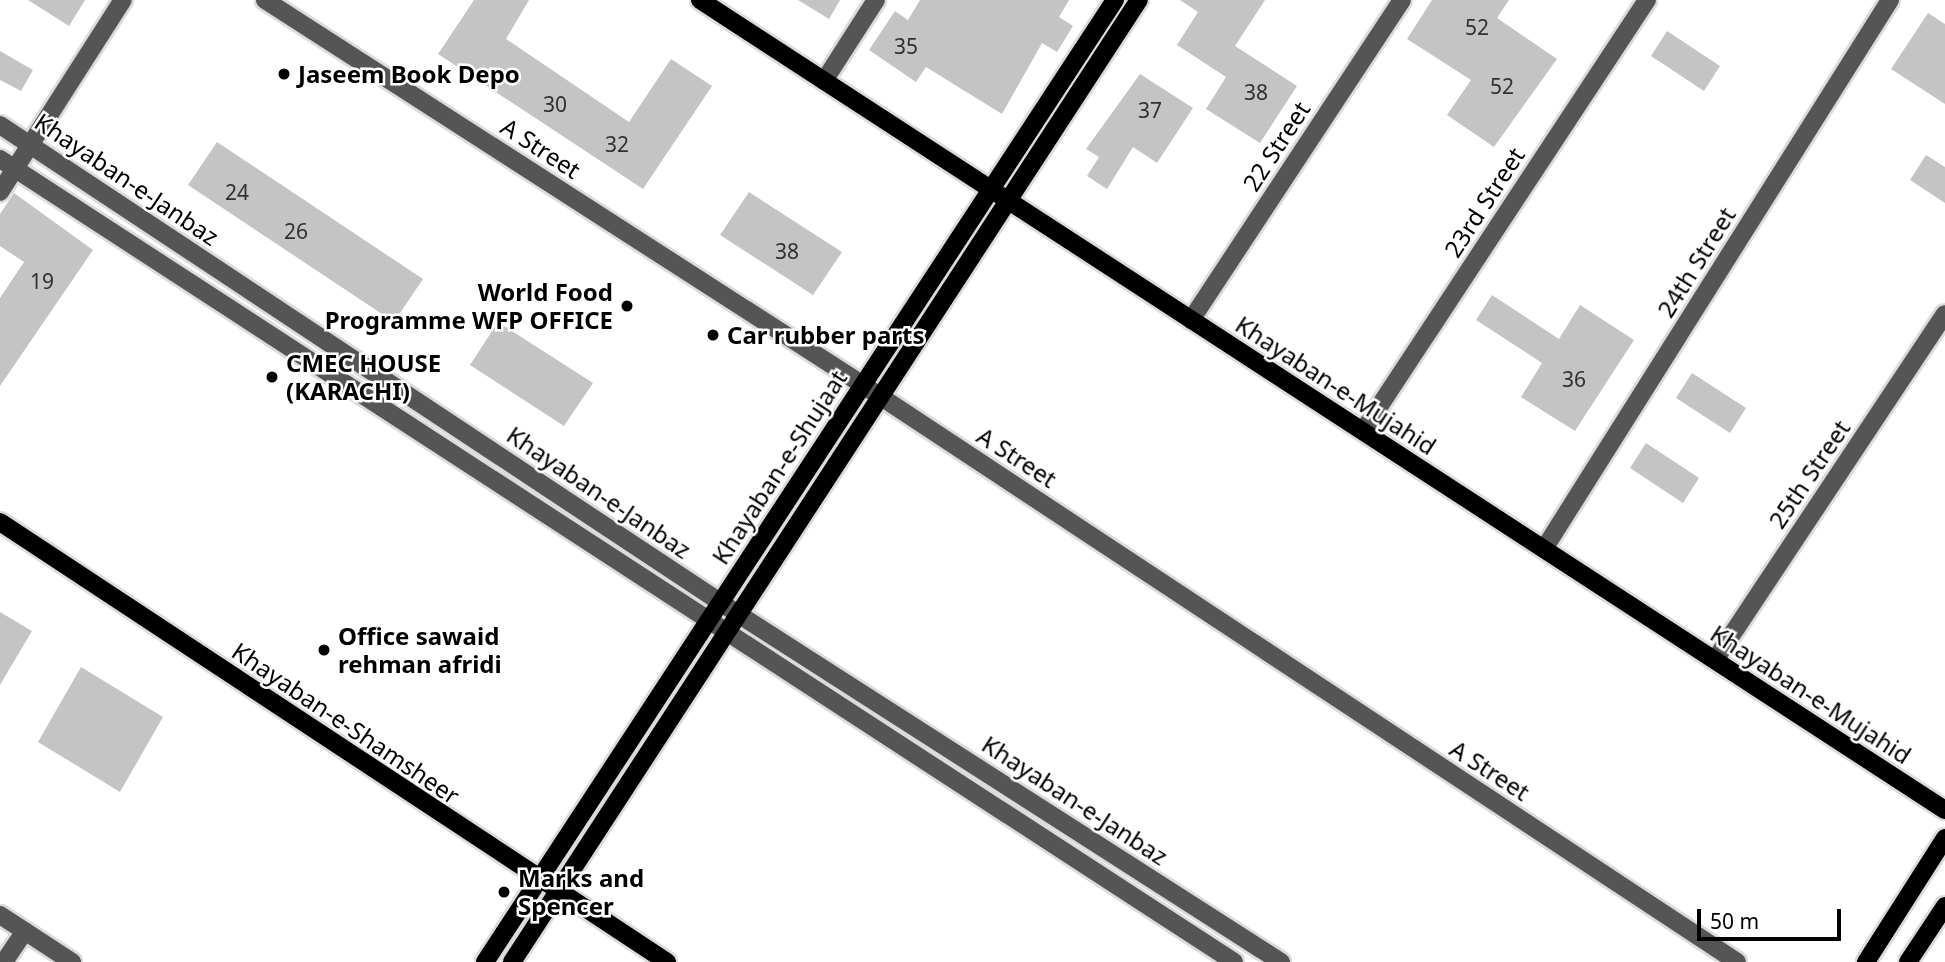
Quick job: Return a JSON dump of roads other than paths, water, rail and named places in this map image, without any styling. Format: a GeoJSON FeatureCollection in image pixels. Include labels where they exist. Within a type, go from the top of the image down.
{"type":"FeatureCollection","features":[{"type":"Feature","properties":{"kind":"main road","name":"Khayaban-e-Mujahid"},"geometry":{"type":"LineString","coordinates":[[700,0],[1945,810]]}},
{"type":"Feature","properties":{"kind":"main road","name":"Khayaban-e-Shujaat"},"geometry":{"type":"LineString","coordinates":[[485,962],[1115,0]]}},
{"type":"Feature","properties":{"kind":"main road","name":"Khayaban-e-Shujaat"},"geometry":{"type":"LineString","coordinates":[[512,962],[1139,0]]}},
{"type":"Feature","properties":{"kind":"main road","name":"Khayaban-e-Shamsheer"},"geometry":{"type":"LineString","coordinates":[[0,522],[538,880],[667,962]]}},
{"type":"Feature","properties":{"kind":"main road"},"geometry":{"type":"LineString","coordinates":[[1866,962],[1945,838]]}},
{"type":"Feature","properties":{"kind":"main road"},"geometry":{"type":"LineString","coordinates":[[1908,962],[1945,905]]}},
{"type":"Feature","properties":{"kind":"street"},"geometry":{"type":"LineString","coordinates":[[0,192],[8,164],[31,144],[123,0]]}},
{"type":"Feature","properties":{"kind":"street","name":"A Street"},"geometry":{"type":"LineString","coordinates":[[265,0],[863,385],[1737,962]]}},
{"type":"Feature","properties":{"kind":"street"},"geometry":{"type":"LineString","coordinates":[[824,80],[876,0]]}},
{"type":"Feature","properties":{"kind":"street","name":"22 Street"},"geometry":{"type":"LineString","coordinates":[[1191,320],[1402,0]]}},
{"type":"Feature","properties":{"kind":"street","name":"23rd Street"},"geometry":{"type":"LineString","coordinates":[[1363,431],[1647,0]]}},
{"type":"Feature","properties":{"kind":"street","name":"24th Street"},"geometry":{"type":"LineString","coordinates":[[1544,549],[1890,0]]}},
{"type":"Feature","properties":{"kind":"street","name":"Khayaban-e-Janbaz"},"geometry":{"type":"LineString","coordinates":[[0,125],[738,614],[1282,962]]}},
{"type":"Feature","properties":{"kind":"street","name":"Khayaban-e-Janbaz"},"geometry":{"type":"LineString","coordinates":[[8,164],[1234,962]]}},
{"type":"Feature","properties":{"kind":"street","name":"25th Street"},"geometry":{"type":"LineString","coordinates":[[1715,660],[1945,314]]}},
{"type":"Feature","properties":{"kind":"street"},"geometry":{"type":"LineString","coordinates":[[0,915],[72,962]]}},
{"type":"Feature","properties":{"kind":"street"},"geometry":{"type":"LineString","coordinates":[[4,962],[25,931]]}},
{"type":"Feature","properties":{"kind":"place","name":"Jaseem Book Depo"},"geometry":{"type":"Point","coordinates":[284,74]}},
{"type":"Feature","properties":{"kind":"place","name":"World Food Programme WFP OFFICE"},"geometry":{"type":"Point","coordinates":[627,306]}},
{"type":"Feature","properties":{"kind":"place","name":"Car rubber parts"},"geometry":{"type":"Point","coordinates":[713,335]}},
{"type":"Feature","properties":{"kind":"place","name":"CMEC HOUSE (KARACHI)"},"geometry":{"type":"Point","coordinates":[272,377]}},
{"type":"Feature","properties":{"kind":"place","name":"Office sawaid rehman afridi"},"geometry":{"type":"Point","coordinates":[324,650]}},
{"type":"Feature","properties":{"kind":"place","name":"Marks and Spencer"},"geometry":{"type":"Point","coordinates":[504,892]}}]}
